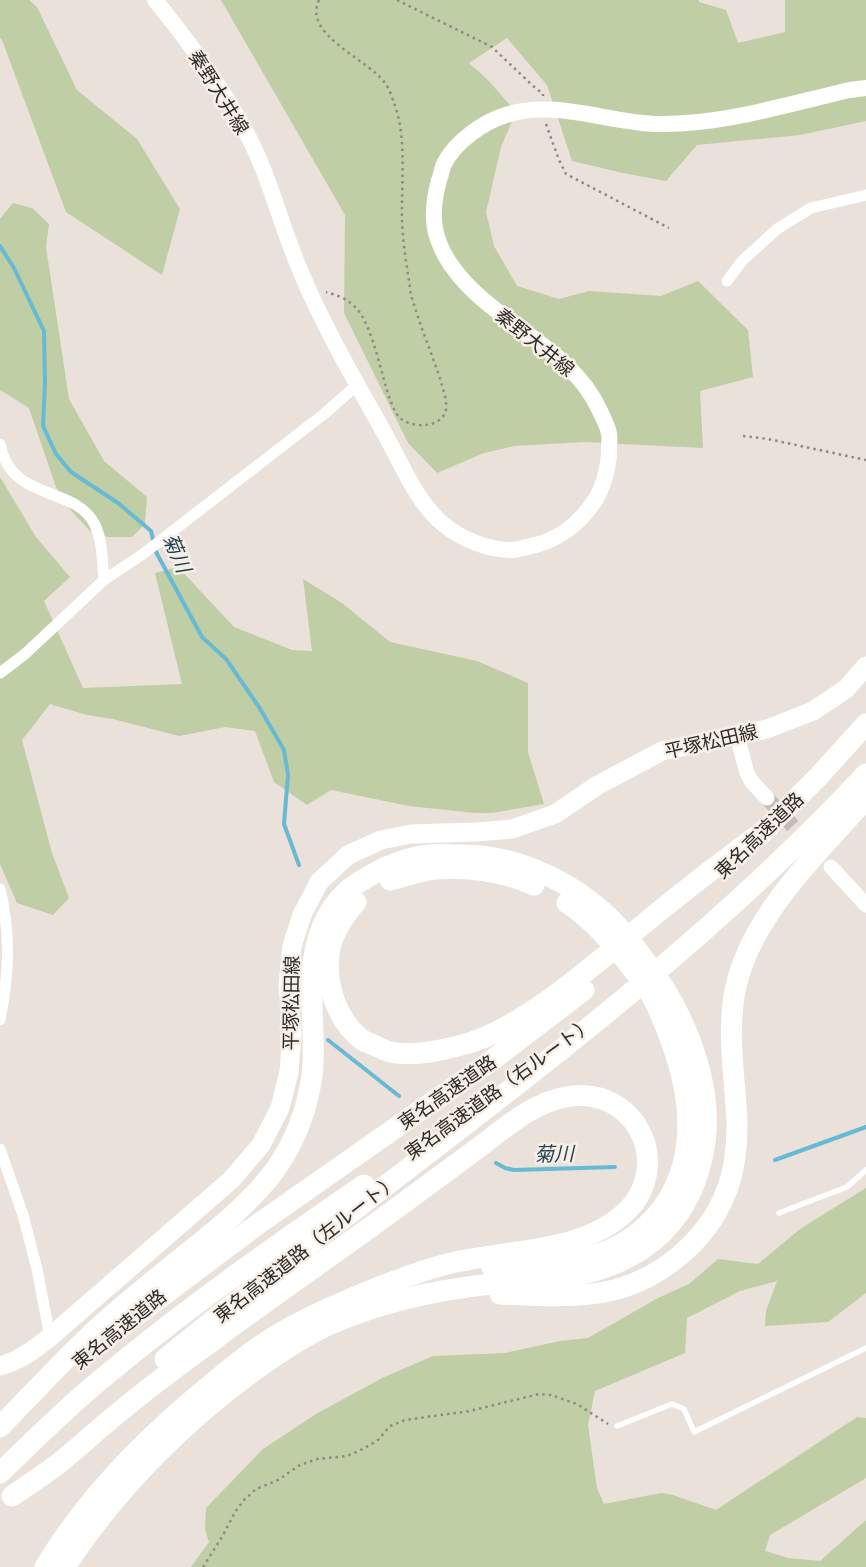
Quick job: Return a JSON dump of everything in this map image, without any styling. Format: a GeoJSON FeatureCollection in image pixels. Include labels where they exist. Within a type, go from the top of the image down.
{"type":"FeatureCollection","features":[{"type":"Feature","properties":{"kind":"highway","name":"東名高速道路"},"geometry":{"type":"LineString","coordinates":[[0,1427],[152,1302],[254,1227],[491,1061],[604,974],[671,917],[769,827],[866,724]]}},
{"type":"Feature","properties":{"kind":"highway","name":"東名高速道路"},"geometry":{"type":"LineString","coordinates":[[622,1000],[792,850],[866,774]]}},
{"type":"Feature","properties":{"kind":"highway"},"geometry":{"type":"LineString","coordinates":[[422,1296],[458,1294],[557,1297],[608,1291],[632,1284],[656,1272],[684,1252],[707,1228],[726,1192],[734,1159],[737,1123],[731,1027],[736,986],[746,956],[759,928],[778,899],[866,799]]}},
{"type":"Feature","properties":{"kind":"highway"},"geometry":{"type":"LineString","coordinates":[[597,918],[528,882],[504,875],[471,869],[428,870],[390,880],[358,900],[341,920],[330,947],[328,973],[332,996],[344,1020],[363,1040],[389,1052],[416,1053],[445,1050],[471,1042],[503,1028],[552,996],[702,876],[769,827]]}},
{"type":"Feature","properties":{"kind":"highway"},"geometry":{"type":"LineString","coordinates":[[0,1427],[86,1339],[163,1272],[227,1220],[274,1172],[293,1141],[306,1108],[312,1072],[314,1036],[312,992],[315,945],[328,913],[348,890],[385,867],[425,856],[470,855],[508,860],[532,868],[580,894],[609,938],[693,1049],[703,1086],[706,1134],[702,1159],[694,1184],[682,1209],[666,1230],[647,1247],[618,1264],[589,1272],[566,1277],[490,1284],[422,1296],[356,1314],[320,1329],[282,1351],[246,1376],[185,1428],[131,1482],[95,1524],[65,1567]]}},
{"type":"Feature","properties":{"kind":"highway","name":"東名高速道路（右ルート）"},"geometry":{"type":"LineString","coordinates":[[0,1473],[91,1388],[179,1317],[263,1254],[622,1000]]}},
{"type":"Feature","properties":{"kind":"highway","name":"東名高速道路（左ルート）"},"geometry":{"type":"LineString","coordinates":[[6,1503],[105,1409],[215,1318],[525,1078],[622,1000]]}},
{"type":"Feature","properties":{"kind":"highway"},"geometry":{"type":"LineString","coordinates":[[378,1288],[420,1278],[486,1268],[554,1264],[584,1259],[612,1250],[633,1237],[652,1220],[669,1199],[680,1178],[686,1156],[689,1133],[685,1088],[677,1056],[672,1019]]}},
{"type":"Feature","properties":{"kind":"highway"},"geometry":{"type":"LineString","coordinates":[[6,1503],[210,1342],[404,1203],[525,1112],[567,1096],[587,1096],[605,1099],[630,1116],[644,1141],[648,1156],[648,1172],[641,1195],[626,1213],[606,1228],[580,1239],[558,1245],[476,1257],[444,1264],[314,1314],[274,1337],[235,1365],[160,1429],[118,1472],[82,1514],[45,1567]]}},
{"type":"Feature","properties":{"kind":"main road","name":"秦野大井線"},"geometry":{"type":"LineString","coordinates":[[156,0],[216,82],[248,136],[300,270],[328,331],[406,477],[426,506],[444,525],[464,538],[488,546],[510,550],[534,546],[559,536],[581,519],[599,494],[609,461],[609,431],[594,399],[577,374],[483,300],[461,280],[445,256],[435,229],[434,198],[444,165],[464,138],[491,120],[522,110],[562,110],[609,119],[656,124],[700,123],[866,88]]}},
{"type":"Feature","properties":{"kind":"main road","name":"平塚松田線"},"geometry":{"type":"LineString","coordinates":[[0,1366],[11,1363],[35,1350],[231,1180],[261,1145],[280,1108],[289,1072],[292,1034],[288,984],[292,946],[302,915],[319,882],[348,855],[381,840],[411,834],[512,829],[555,814],[598,785],[662,751],[767,728],[813,710],[846,689],[866,666]]}},
{"type":"Feature","properties":{"kind":"street"},"geometry":{"type":"LineString","coordinates":[[727,281],[742,261],[777,229],[812,208],[866,195]]}},
{"type":"Feature","properties":{"kind":"street"},"geometry":{"type":"LineString","coordinates":[[0,673],[24,654],[104,580],[158,542],[324,414],[357,385]]}},
{"type":"Feature","properties":{"kind":"street"},"geometry":{"type":"LineString","coordinates":[[0,444],[6,462],[18,478],[71,503],[93,521],[99,535],[104,580]]}},
{"type":"Feature","properties":{"kind":"street"},"geometry":{"type":"LineString","coordinates":[[737,736],[747,773],[752,782],[767,798]]}},
{"type":"Feature","properties":{"kind":"street"},"geometry":{"type":"LineString","coordinates":[[831,867],[866,905]]}},
{"type":"Feature","properties":{"kind":"street"},"geometry":{"type":"LineString","coordinates":[[0,889],[8,929],[8,976],[0,1020]]}},
{"type":"Feature","properties":{"kind":"street"},"geometry":{"type":"LineString","coordinates":[[0,1149],[23,1215],[37,1269],[50,1336]]}},
{"type":"Feature","properties":{"kind":"lane"},"geometry":{"type":"LineString","coordinates":[[779,1213],[847,1187],[866,1170]]}},
{"type":"Feature","properties":{"kind":"lane"},"geometry":{"type":"LineString","coordinates":[[617,1426],[672,1404],[684,1409],[694,1432],[866,1348]]}},
{"type":"Feature","properties":{"kind":"path"},"geometry":{"type":"LineString","coordinates":[[310,290],[324,291],[337,295],[351,303],[358,310],[368,326],[390,400],[400,418],[416,425],[426,425],[440,419],[444,415],[446,400],[410,290],[402,224],[404,171],[399,120],[395,105],[385,82],[334,41],[318,24],[316,14],[317,5],[320,0]]}},
{"type":"Feature","properties":{"kind":"path"},"geometry":{"type":"LineString","coordinates":[[397,0],[492,47],[532,86],[543,94],[541,110],[566,174],[669,228]]}},
{"type":"Feature","properties":{"kind":"path"},"geometry":{"type":"LineString","coordinates":[[743,436],[768,439],[866,460]]}},
{"type":"Feature","properties":{"kind":"path"},"geometry":{"type":"LineString","coordinates":[[203,1567],[222,1538],[234,1512],[256,1489],[278,1480],[300,1465],[317,1459],[347,1456],[362,1450],[378,1440],[390,1426],[405,1420],[470,1411],[538,1394],[551,1395],[577,1404],[609,1424],[617,1426]]}},
{"type":"Feature","properties":{"kind":"green space"},"geometry":{"type":"Polygon","coordinates":[[[0,0],[29,0],[37,7],[77,90],[137,139],[180,209],[162,275],[66,212],[0,38],[0,0]]]}},
{"type":"Feature","properties":{"kind":"green space"},"geometry":{"type":"Polygon","coordinates":[[[221,0],[699,0],[699,2],[726,10],[738,43],[785,32],[785,0],[866,0],[866,121],[800,135],[697,145],[666,181],[572,161],[547,85],[507,38],[469,63],[488,80],[516,112],[501,147],[486,212],[494,246],[517,286],[559,299],[589,291],[661,296],[698,281],[748,330],[753,377],[700,391],[703,448],[584,442],[514,446],[484,453],[437,473],[408,443],[344,313],[345,215],[221,0]]]}},
{"type":"Feature","properties":{"kind":"green space"},"geometry":{"type":"Polygon","coordinates":[[[13,203],[32,208],[49,224],[46,247],[69,399],[104,461],[147,497],[145,524],[132,537],[107,537],[89,530],[68,507],[56,487],[29,408],[0,390],[0,219],[13,203]]]}},
{"type":"Feature","properties":{"kind":"green space"},"geometry":{"type":"Polygon","coordinates":[[[0,477],[36,537],[70,577],[44,601],[83,688],[182,684],[155,573],[178,567],[234,627],[292,650],[312,651],[303,579],[342,603],[390,642],[477,661],[528,683],[528,752],[544,804],[492,813],[475,813],[409,806],[331,790],[307,805],[274,782],[255,731],[225,727],[179,736],[113,719],[87,715],[50,704],[22,740],[52,853],[69,898],[53,915],[17,903],[0,864],[0,477]]]}},
{"type":"Feature","properties":{"kind":"green space"},"geometry":{"type":"Polygon","coordinates":[[[866,1188],[866,1293],[828,1322],[765,1326],[766,1311],[777,1281],[740,1291],[687,1318],[685,1353],[595,1391],[588,1425],[597,1488],[604,1504],[661,1493],[673,1495],[716,1510],[857,1417],[866,1418],[866,1478],[770,1535],[765,1551],[788,1558],[820,1561],[866,1520],[866,1567],[191,1567],[209,1542],[205,1529],[206,1508],[263,1449],[316,1414],[382,1378],[433,1356],[505,1353],[560,1341],[588,1338],[658,1298],[689,1284],[718,1259],[758,1264],[800,1229],[866,1188]]]}},
{"type":"Feature","properties":{"kind":"waterway","name":"菊川"},"geometry":{"type":"LineString","coordinates":[[0,246],[14,268],[44,331],[45,383],[43,426],[56,454],[71,472],[118,503],[151,531],[156,552],[202,637],[226,659],[259,707],[284,750],[288,775],[284,824],[299,865]]}},
{"type":"Feature","properties":{"kind":"waterway","name":"菊川"},"geometry":{"type":"LineString","coordinates":[[328,1040],[399,1096]]}},
{"type":"Feature","properties":{"kind":"waterway","name":"菊川"},"geometry":{"type":"LineString","coordinates":[[775,1160],[866,1127]]}},
{"type":"Feature","properties":{"kind":"waterway","name":"菊川"},"geometry":{"type":"LineString","coordinates":[[496,1163],[514,1170],[615,1167]]}},
{"type":"Feature","properties":{"kind":"tunnel"},"geometry":{"type":"LineString","coordinates":[[767,798],[831,867]]}}]}
